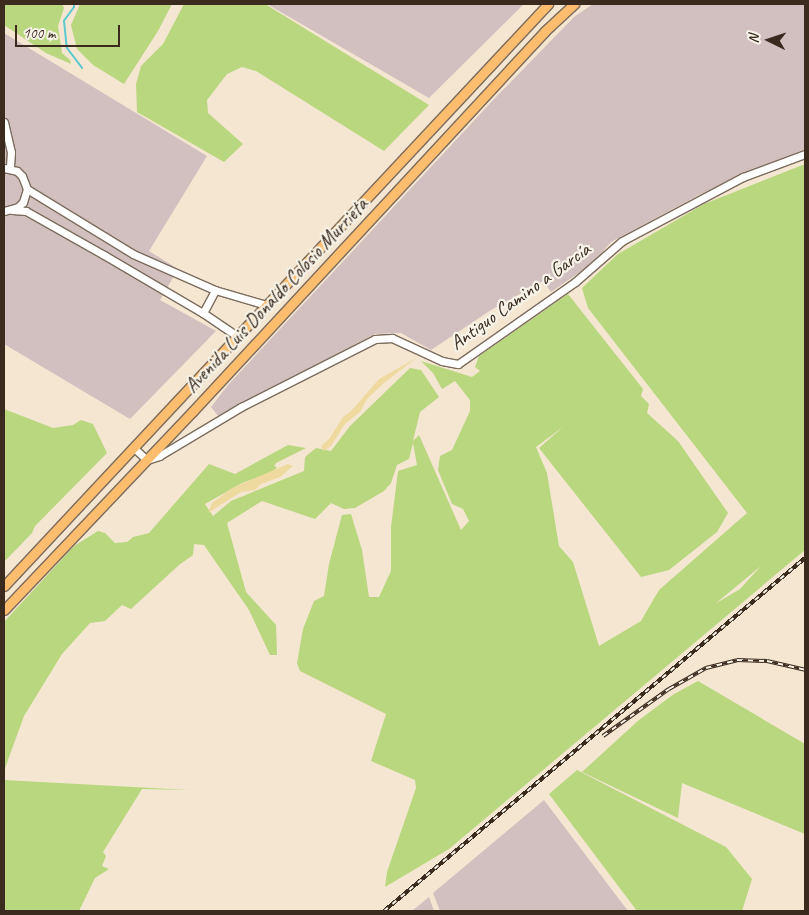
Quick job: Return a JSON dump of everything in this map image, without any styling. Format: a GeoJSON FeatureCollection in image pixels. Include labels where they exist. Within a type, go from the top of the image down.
{"type":"FeatureCollection","features":[{"type":"Feature","properties":{"kind":"main road","name":"Avenida Luis Donaldo Colosio Murrieta"},"geometry":{"type":"LineString","coordinates":[[4,586],[548,4]]}},
{"type":"Feature","properties":{"kind":"main road","name":"Avenida Luis Donaldo Colosio Murrieta"},"geometry":{"type":"LineString","coordinates":[[4,610],[147,460],[513,65],[574,4]]}},
{"type":"Feature","properties":{"kind":"main road"},"geometry":{"type":"LineString","coordinates":[[501,53],[513,65]]}},
{"type":"Feature","properties":{"kind":"street"},"geometry":{"type":"LineString","coordinates":[[4,122],[10,145],[7,168],[22,176],[27,189],[133,254],[215,290],[266,305]]}},
{"type":"Feature","properties":{"kind":"street","name":"Antiguo Camino a García"},"geometry":{"type":"LineString","coordinates":[[147,460],[159,456],[241,407],[375,339],[392,338],[449,364],[462,363],[575,282],[622,241],[743,177],[805,154]]}},
{"type":"Feature","properties":{"kind":"street"},"geometry":{"type":"LineString","coordinates":[[12,210],[23,202],[27,189]]}},
{"type":"Feature","properties":{"kind":"street"},"geometry":{"type":"LineString","coordinates":[[4,210],[26,211],[203,314],[237,336]]}},
{"type":"Feature","properties":{"kind":"street"},"geometry":{"type":"LineString","coordinates":[[203,314],[215,290]]}},
{"type":"Feature","properties":{"kind":"street"},"geometry":{"type":"LineString","coordinates":[[134,448],[147,460]]}},
{"type":"Feature","properties":{"kind":"shaded area"},"geometry":{"type":"Polygon","coordinates":[[[267,4],[524,4],[429,98],[267,4]]]}},
{"type":"Feature","properties":{"kind":"shaded area"},"geometry":{"type":"Polygon","coordinates":[[[593,4],[805,4],[805,149],[699,195],[611,242],[593,263],[551,292],[543,281],[491,310],[431,350],[401,333],[375,334],[219,417],[211,407],[228,385],[496,97],[574,17],[593,4]]]}},
{"type":"Feature","properties":{"kind":"shaded area"},"geometry":{"type":"Polygon","coordinates":[[[4,33],[207,156],[149,251],[178,269],[160,300],[216,331],[130,419],[4,344],[4,33]]]}},
{"type":"Feature","properties":{"kind":"shaded area"},"geometry":{"type":"Polygon","coordinates":[[[544,800],[628,911],[440,911],[433,893],[544,800]]]}},
{"type":"Feature","properties":{"kind":"shaded area"},"geometry":{"type":"Polygon","coordinates":[[[429,897],[434,911],[412,911],[429,897]]]}},
{"type":"Feature","properties":{"kind":"green space"},"geometry":{"type":"Polygon","coordinates":[[[4,4],[62,4],[64,8],[58,26],[62,53],[70,60],[71,64],[46,53],[4,25],[4,4]]]}},
{"type":"Feature","properties":{"kind":"green space"},"geometry":{"type":"Polygon","coordinates":[[[80,4],[172,4],[158,31],[124,84],[93,65],[77,49],[71,25],[80,4]]]}},
{"type":"Feature","properties":{"kind":"green space"},"geometry":{"type":"Polygon","coordinates":[[[184,4],[265,4],[429,105],[384,151],[256,71],[242,67],[227,74],[207,100],[208,113],[243,144],[224,162],[137,112],[136,84],[141,66],[163,44],[184,4]]]}},
{"type":"Feature","properties":{"kind":"green space"},"geometry":{"type":"Polygon","coordinates":[[[805,164],[805,550],[449,849],[385,887],[387,872],[416,788],[415,780],[371,761],[386,714],[300,671],[297,663],[303,629],[314,601],[324,596],[329,564],[342,515],[351,514],[362,550],[369,597],[379,597],[391,571],[391,527],[398,471],[417,465],[413,443],[409,459],[397,465],[391,483],[384,491],[355,508],[344,509],[331,503],[315,519],[262,501],[227,523],[246,592],[276,625],[277,655],[270,655],[249,610],[204,545],[194,544],[193,555],[179,565],[131,609],[122,605],[105,621],[90,623],[62,654],[24,716],[4,771],[4,622],[74,546],[98,531],[105,533],[115,543],[127,542],[133,537],[149,533],[209,464],[235,474],[288,445],[306,448],[276,463],[274,466],[277,467],[273,472],[242,483],[205,504],[213,516],[231,501],[304,471],[305,457],[316,448],[331,451],[350,426],[410,368],[421,370],[439,397],[420,412],[413,441],[419,435],[461,530],[469,521],[463,509],[452,504],[438,470],[440,456],[452,450],[470,411],[470,400],[455,381],[442,389],[433,373],[421,361],[472,377],[480,371],[475,367],[479,356],[568,294],[643,389],[641,396],[649,404],[647,413],[678,441],[728,513],[717,532],[669,570],[641,577],[539,448],[563,427],[536,447],[547,473],[559,546],[573,562],[599,646],[641,621],[659,590],[747,513],[588,308],[582,288],[618,254],[704,204],[805,164]],[[761,566],[715,604],[740,589],[761,566]]]}},
{"type":"Feature","properties":{"kind":"green space"},"geometry":{"type":"Polygon","coordinates":[[[4,409],[53,428],[73,425],[81,420],[93,424],[107,453],[35,526],[32,533],[4,562],[4,409]]]}},
{"type":"Feature","properties":{"kind":"green space"},"geometry":{"type":"Polygon","coordinates":[[[698,681],[805,744],[805,834],[682,783],[678,818],[582,772],[639,720],[674,694],[698,681]]]}},
{"type":"Feature","properties":{"kind":"green space"},"geometry":{"type":"Polygon","coordinates":[[[577,770],[726,847],[752,879],[742,911],[637,911],[549,794],[577,770]]]}},
{"type":"Feature","properties":{"kind":"green space"},"geometry":{"type":"Polygon","coordinates":[[[4,780],[189,790],[142,789],[103,852],[106,856],[102,866],[109,869],[95,878],[79,911],[4,911],[4,780]]]}},
{"type":"Feature","properties":{"kind":"sand"},"geometry":{"type":"Polygon","coordinates":[[[416,358],[367,399],[360,412],[345,424],[331,446],[324,451],[321,446],[329,439],[343,417],[352,410],[379,379],[416,358]]]}},
{"type":"Feature","properties":{"kind":"sand"},"geometry":{"type":"Polygon","coordinates":[[[288,464],[293,466],[280,477],[261,484],[255,490],[241,492],[208,513],[212,503],[232,488],[288,464]]]}},
{"type":"Feature","properties":{"kind":"waterway"},"geometry":{"type":"LineString","coordinates":[[74,4],[74,7],[64,21],[67,48],[82,68]]}},
{"type":"Feature","properties":{"kind":"railway"},"geometry":{"type":"LineString","coordinates":[[384,911],[805,558]]}},
{"type":"Feature","properties":{"kind":"railway"},"geometry":{"type":"LineString","coordinates":[[603,736],[669,689],[706,668],[737,660],[767,661],[805,670]]}}]}
